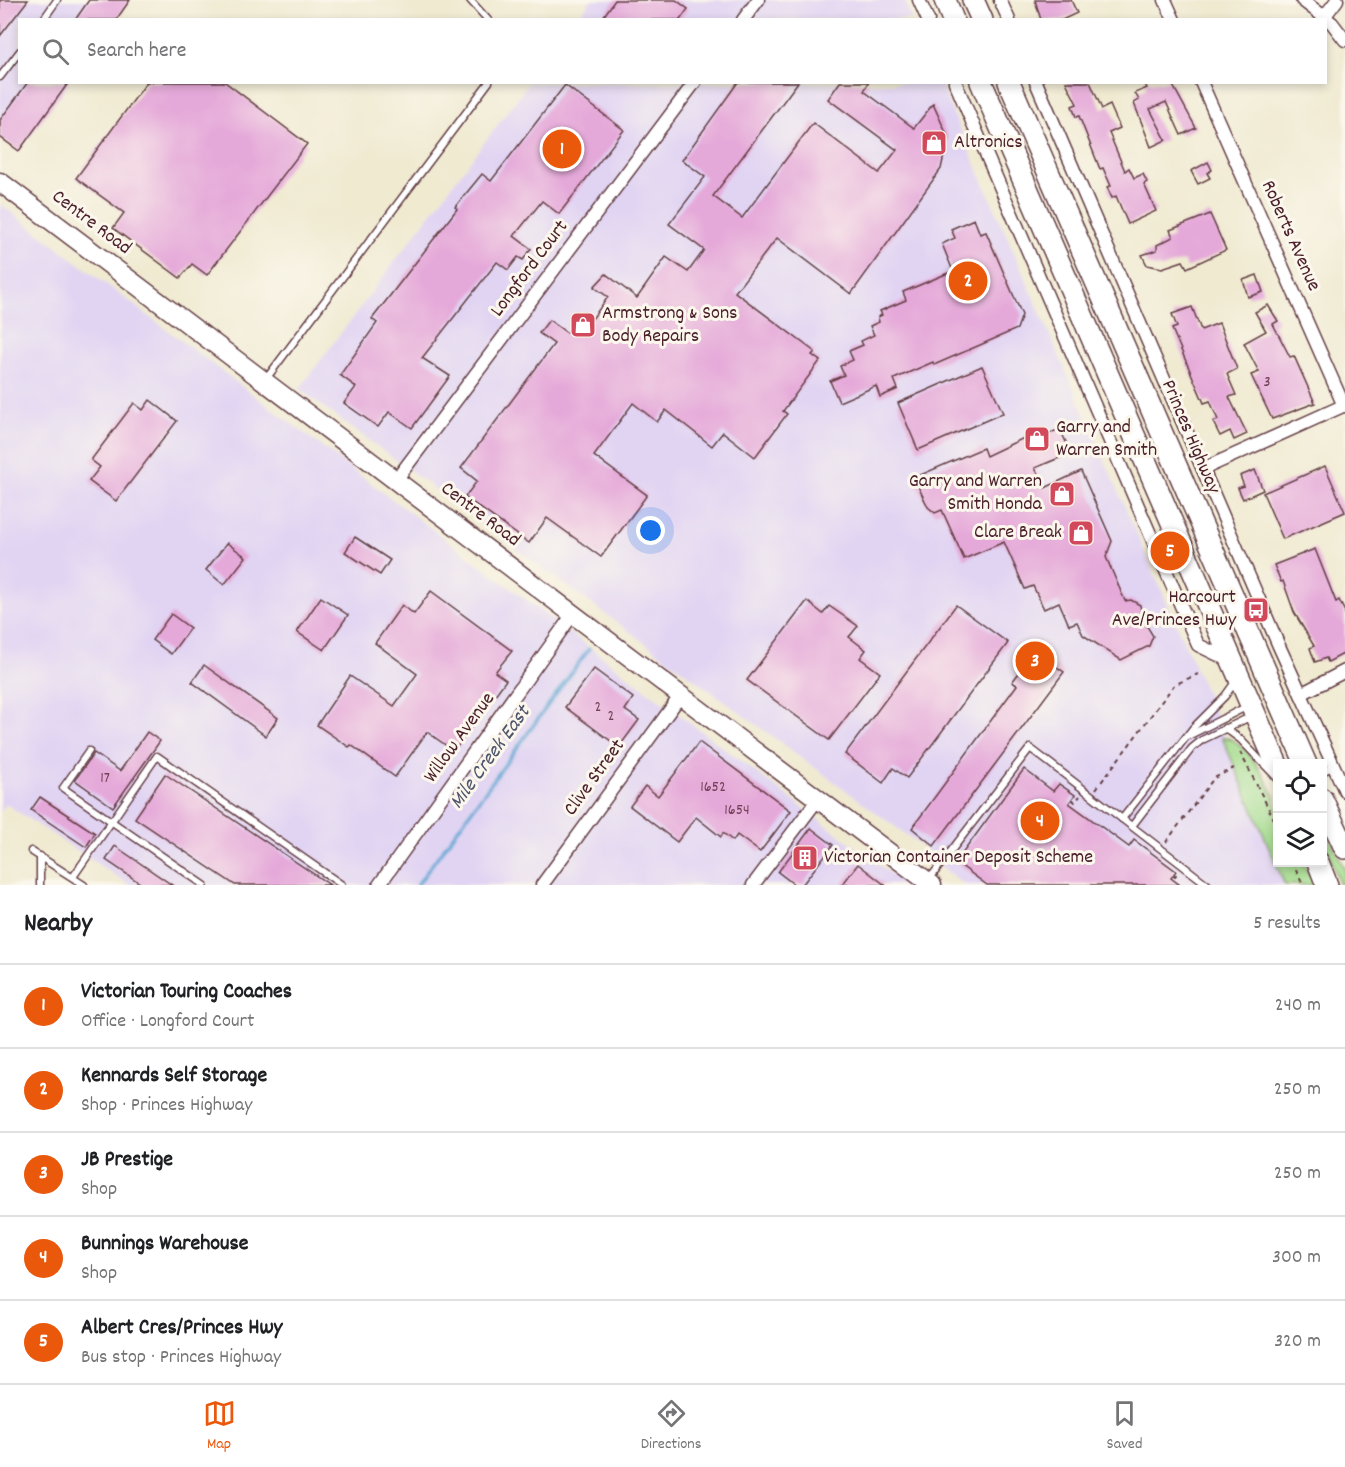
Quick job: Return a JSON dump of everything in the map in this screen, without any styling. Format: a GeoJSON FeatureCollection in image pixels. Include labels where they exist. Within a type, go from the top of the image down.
{"type":"FeatureCollection","features":[{"type":"Feature","properties":{"kind":"highway"},"geometry":{"type":"LineString","coordinates":[[945,0],[952,18]]}},
{"type":"Feature","properties":{"kind":"highway"},"geometry":{"type":"LineString","coordinates":[[974,0],[981,18]]}},
{"type":"Feature","properties":{"kind":"highway"},"geometry":{"type":"LineString","coordinates":[[982,84],[1275,759]]}},
{"type":"Feature","properties":{"kind":"highway","name":"Princes Highway"},"geometry":{"type":"LineString","coordinates":[[1010,84],[1304,759]]}},
{"type":"Feature","properties":{"kind":"highway"},"geometry":{"type":"LineString","coordinates":[[1253,709],[1278,699]]}},
{"type":"Feature","properties":{"kind":"highway"},"geometry":{"type":"LineString","coordinates":[[1327,808],[1345,848]]}},
{"type":"Feature","properties":{"kind":"highway"},"geometry":{"type":"LineString","coordinates":[[1320,867],[1327,885]]}},
{"type":"Feature","properties":{"kind":"main road","name":"Centre Road"},"geometry":{"type":"LineString","coordinates":[[0,182],[929,884]]}},
{"type":"Feature","properties":{"kind":"street"},"geometry":{"type":"LineString","coordinates":[[744,18],[758,0]]}},
{"type":"Feature","properties":{"kind":"street"},"geometry":{"type":"LineString","coordinates":[[919,0],[927,18]]}},
{"type":"Feature","properties":{"kind":"street"},"geometry":{"type":"LineString","coordinates":[[1000,0],[1008,18]]}},
{"type":"Feature","properties":{"kind":"street"},"geometry":{"type":"LineString","coordinates":[[1165,0],[1173,18]]}},
{"type":"Feature","properties":{"kind":"street"},"geometry":{"type":"LineString","coordinates":[[1302,0],[1324,17],[1337,0]]}},
{"type":"Feature","properties":{"kind":"street"},"geometry":{"type":"LineString","coordinates":[[1327,20],[1345,39]]}},
{"type":"Feature","properties":{"kind":"street","name":"Longford Court"},"geometry":{"type":"LineString","coordinates":[[396,480],[693,84]]}},
{"type":"Feature","properties":{"kind":"street"},"geometry":{"type":"LineString","coordinates":[[956,84],[1198,645],[1234,668]]}},
{"type":"Feature","properties":{"kind":"street","name":"Princes Highway"},"geometry":{"type":"LineString","coordinates":[[1037,84],[1345,791]]}},
{"type":"Feature","properties":{"kind":"street","name":"Roberts Avenue"},"geometry":{"type":"LineString","coordinates":[[1203,84],[1344,406]]}},
{"type":"Feature","properties":{"kind":"street"},"geometry":{"type":"LineString","coordinates":[[993,172],[1015,162]]}},
{"type":"Feature","properties":{"kind":"street"},"geometry":{"type":"LineString","coordinates":[[1085,384],[1107,376]]}},
{"type":"Feature","properties":{"kind":"street"},"geometry":{"type":"LineString","coordinates":[[1203,469],[1344,406]]}},
{"type":"Feature","properties":{"kind":"street"},"geometry":{"type":"LineString","coordinates":[[1129,486],[1152,477]]}},
{"type":"Feature","properties":{"kind":"street","name":"Willow Avenue"},"geometry":{"type":"LineString","coordinates":[[379,885],[573,614]]}},
{"type":"Feature","properties":{"kind":"street"},"geometry":{"type":"LineString","coordinates":[[1302,694],[1345,672]]}},
{"type":"Feature","properties":{"kind":"street","name":"Clive Street"},"geometry":{"type":"LineString","coordinates":[[542,885],[681,695]]}},
{"type":"Feature","properties":{"kind":"street"},"geometry":{"type":"LineString","coordinates":[[753,885],[818,799]]}},
{"type":"Feature","properties":{"kind":"lane"},"geometry":{"type":"LineString","coordinates":[[44,18],[57,0]]}},
{"type":"Feature","properties":{"kind":"lane"},"geometry":{"type":"LineString","coordinates":[[470,0],[487,18]]}},
{"type":"Feature","properties":{"kind":"lane"},"geometry":{"type":"LineString","coordinates":[[0,77],[18,54]]}},
{"type":"Feature","properties":{"kind":"lane"},"geometry":{"type":"LineString","coordinates":[[264,381],[487,84]]}},
{"type":"Feature","properties":{"kind":"lane"},"geometry":{"type":"LineString","coordinates":[[1122,819],[1194,726],[1225,696],[1234,668]]}},
{"type":"Feature","properties":{"kind":"lane"},"geometry":{"type":"LineString","coordinates":[[1184,741],[1207,724],[1253,709]]}},
{"type":"Feature","properties":{"kind":"lane"},"geometry":{"type":"LineString","coordinates":[[1132,826],[1192,748],[1253,709]]}},
{"type":"Feature","properties":{"kind":"lane"},"geometry":{"type":"LineString","coordinates":[[1225,728],[1240,739],[1273,774]]}},
{"type":"Feature","properties":{"kind":"lane"},"geometry":{"type":"LineString","coordinates":[[929,884],[1030,748],[1208,885]]}},
{"type":"Feature","properties":{"kind":"lane"},"geometry":{"type":"LineString","coordinates":[[90,751],[63,788],[204,885]]}},
{"type":"Feature","properties":{"kind":"lane"},"geometry":{"type":"LineString","coordinates":[[73,877],[157,756],[342,885]]}},
{"type":"Feature","properties":{"kind":"lane"},"geometry":{"type":"LineString","coordinates":[[1327,770],[1334,766]]}},
{"type":"Feature","properties":{"kind":"lane"},"geometry":{"type":"LineString","coordinates":[[31,851],[84,885]]}},
{"type":"Feature","properties":{"kind":"lane"},"geometry":{"type":"LineString","coordinates":[[40,856],[40,885]]}},
{"type":"Feature","properties":{"kind":"path"},"geometry":{"type":"LineString","coordinates":[[1072,799],[1075,802],[1089,785],[1096,790],[1174,685],[1198,674]]}},
{"type":"Feature","properties":{"kind":"path"},"geometry":{"type":"LineString","coordinates":[[1235,745],[1249,766],[1273,816]]}},
{"type":"Feature","properties":{"kind":"path"},"geometry":{"type":"LineString","coordinates":[[1161,849],[1214,778],[1234,768]]}},
{"type":"Feature","properties":{"kind":"path"},"geometry":{"type":"LineString","coordinates":[[1171,866],[1179,871],[1175,876],[1173,874]]}},
{"type":"Feature","properties":{"kind":"path"},"geometry":{"type":"LineString","coordinates":[[1294,867],[1303,885]]}},
{"type":"Feature","properties":{"kind":"shaded area"},"geometry":{"type":"Polygon","coordinates":[[[0,0],[130,0],[117,18],[18,18],[18,84],[68,84],[19,151],[0,137],[0,0]]]}},
{"type":"Feature","properties":{"kind":"shaded area"},"geometry":{"type":"Polygon","coordinates":[[[591,0],[904,0],[912,18],[578,18],[591,0]]]}},
{"type":"Feature","properties":{"kind":"shaded area"},"geometry":{"type":"Polygon","coordinates":[[[528,84],[940,84],[1273,846],[1273,867],[1281,867],[1291,885],[965,885],[935,862],[938,858],[299,389],[528,84]]]}},
{"type":"Feature","properties":{"kind":"shaded area"},"geometry":{"type":"Polygon","coordinates":[[[0,204],[906,885],[130,885],[6,804],[0,812],[0,204]]]}},
{"type":"Feature","properties":{"kind":"green space"},"geometry":{"type":"Polygon","coordinates":[[[1222,737],[1231,739],[1248,753],[1270,787],[1273,795],[1273,857],[1222,737]]]}},
{"type":"Feature","properties":{"kind":"green space"},"geometry":{"type":"Polygon","coordinates":[[[1327,832],[1345,870],[1345,885],[1340,885],[1327,849],[1327,832]]]}},
{"type":"Feature","properties":{"kind":"green space"},"geometry":{"type":"Polygon","coordinates":[[[1277,867],[1305,867],[1316,885],[1285,885],[1277,867]]]}},
{"type":"Feature","properties":{"kind":"building"},"geometry":{"type":"Polygon","coordinates":[[[0,0],[28,0],[0,36],[0,0]]]}},
{"type":"Feature","properties":{"kind":"building"},"geometry":{"type":"Polygon","coordinates":[[[89,0],[130,0],[117,18],[76,18],[89,0]]]}},
{"type":"Feature","properties":{"kind":"building"},"geometry":{"type":"Polygon","coordinates":[[[615,0],[676,0],[688,9],[681,18],[602,18],[615,0]]]}},
{"type":"Feature","properties":{"kind":"building"},"geometry":{"type":"Polygon","coordinates":[[[1035,0],[1071,0],[1077,13],[1066,18],[1040,18],[1035,0]]]}},
{"type":"Feature","properties":{"kind":"building"},"geometry":{"type":"Polygon","coordinates":[[[27,84],[68,84],[19,151],[0,137],[0,120],[27,84]]]}},
{"type":"Feature","properties":{"kind":"building"},"geometry":{"type":"Polygon","coordinates":[[[146,84],[228,84],[307,144],[207,275],[192,264],[180,278],[113,228],[124,213],[76,178],[146,84]]]}},
{"type":"Feature","properties":{"kind":"building"},"geometry":{"type":"Polygon","coordinates":[[[737,84],[797,84],[713,196],[742,218],[813,123],[879,173],[897,150],[828,99],[839,84],[868,84],[864,91],[914,128],[933,104],[948,137],[941,169],[851,294],[777,238],[735,292],[815,352],[812,355],[820,361],[783,411],[787,414],[755,457],[723,432],[712,446],[666,410],[657,422],[633,403],[594,456],[647,495],[601,557],[547,518],[529,543],[465,497],[477,481],[461,468],[554,344],[539,333],[549,320],[567,333],[583,312],[592,319],[608,297],[594,287],[606,274],[637,298],[666,257],[688,272],[704,250],[669,224],[705,177],[682,160],[737,84]]]}},
{"type":"Feature","properties":{"kind":"building"},"geometry":{"type":"Polygon","coordinates":[[[1067,84],[1091,84],[1102,109],[1110,105],[1120,128],[1109,133],[1125,171],[1129,168],[1134,178],[1143,174],[1147,182],[1144,184],[1156,211],[1128,224],[1116,196],[1112,198],[1107,187],[1111,186],[1103,168],[1100,169],[1079,116],[1076,117],[1072,106],[1077,104],[1067,84]]]}},
{"type":"Feature","properties":{"kind":"building"},"geometry":{"type":"Polygon","coordinates":[[[1145,84],[1172,84],[1196,128],[1181,135],[1166,102],[1150,109],[1166,140],[1151,147],[1134,103],[1139,100],[1135,93],[1147,88],[1145,84]]]}},
{"type":"Feature","properties":{"kind":"building"},"geometry":{"type":"Polygon","coordinates":[[[565,85],[624,130],[559,214],[542,201],[514,236],[531,249],[523,260],[518,257],[508,270],[497,262],[422,358],[450,376],[412,428],[389,412],[378,427],[344,403],[356,387],[340,375],[377,323],[372,319],[457,209],[455,207],[482,174],[491,181],[565,85]]]}},
{"type":"Feature","properties":{"kind":"building"},"geometry":{"type":"Polygon","coordinates":[[[1208,162],[1212,170],[1207,173],[1210,178],[1198,184],[1191,171],[1208,162]]]}},
{"type":"Feature","properties":{"kind":"building"},"geometry":{"type":"Polygon","coordinates":[[[1210,214],[1226,250],[1187,268],[1183,261],[1162,268],[1147,265],[1142,255],[1157,250],[1157,245],[1173,237],[1170,230],[1210,214]]]}},
{"type":"Feature","properties":{"kind":"building"},"geometry":{"type":"Polygon","coordinates":[[[974,219],[980,234],[986,232],[1022,315],[1017,329],[934,365],[933,362],[894,379],[898,389],[880,397],[876,386],[839,402],[830,381],[844,375],[840,366],[853,360],[849,351],[863,345],[861,341],[874,335],[870,326],[879,322],[878,317],[882,315],[880,311],[906,300],[903,292],[953,271],[942,244],[955,238],[951,229],[974,219]]]}},
{"type":"Feature","properties":{"kind":"building"},"geometry":{"type":"Polygon","coordinates":[[[1257,275],[1263,292],[1248,297],[1243,280],[1257,275]]]}},
{"type":"Feature","properties":{"kind":"building"},"geometry":{"type":"Polygon","coordinates":[[[1268,305],[1278,321],[1273,324],[1290,357],[1294,356],[1315,403],[1272,419],[1251,375],[1259,372],[1244,343],[1266,331],[1255,312],[1268,305]]]}},
{"type":"Feature","properties":{"kind":"building"},"geometry":{"type":"Polygon","coordinates":[[[1192,307],[1201,330],[1219,323],[1237,369],[1227,374],[1236,395],[1229,397],[1247,434],[1234,440],[1230,431],[1220,436],[1213,422],[1218,420],[1210,401],[1204,403],[1172,329],[1177,327],[1172,314],[1192,307]]]}},
{"type":"Feature","properties":{"kind":"building"},"geometry":{"type":"Polygon","coordinates":[[[982,366],[1003,413],[918,450],[898,403],[982,366]]]}},
{"type":"Feature","properties":{"kind":"building"},"geometry":{"type":"Polygon","coordinates":[[[150,400],[177,421],[116,501],[89,481],[100,467],[91,460],[134,403],[143,410],[150,400]]]}},
{"type":"Feature","properties":{"kind":"building"},"geometry":{"type":"Polygon","coordinates":[[[1060,429],[1071,453],[1035,468],[1045,488],[1081,471],[1112,541],[1106,557],[1125,601],[1131,600],[1140,605],[1142,618],[1153,636],[1149,646],[1121,660],[1083,635],[1077,622],[1069,625],[1059,602],[1044,609],[1033,586],[1025,589],[1004,542],[964,559],[942,510],[935,513],[928,507],[916,482],[918,476],[983,448],[986,456],[1028,436],[1036,439],[1060,429]]]}},
{"type":"Feature","properties":{"kind":"building"},"geometry":{"type":"Polygon","coordinates":[[[1325,466],[1345,512],[1283,539],[1263,493],[1325,466]]]}},
{"type":"Feature","properties":{"kind":"building"},"geometry":{"type":"Polygon","coordinates":[[[1255,470],[1263,490],[1243,499],[1238,488],[1244,486],[1240,476],[1255,470]]]}},
{"type":"Feature","properties":{"kind":"building"},"geometry":{"type":"Polygon","coordinates":[[[355,537],[390,560],[380,575],[345,552],[355,537]]]}},
{"type":"Feature","properties":{"kind":"building"},"geometry":{"type":"Polygon","coordinates":[[[227,543],[246,557],[224,585],[206,570],[227,543]]]}},
{"type":"Feature","properties":{"kind":"building"},"geometry":{"type":"Polygon","coordinates":[[[1315,549],[1336,602],[1339,600],[1345,612],[1345,653],[1328,662],[1326,658],[1315,662],[1310,648],[1314,646],[1294,612],[1283,581],[1281,582],[1274,565],[1315,549]]]}},
{"type":"Feature","properties":{"kind":"building"},"geometry":{"type":"Polygon","coordinates":[[[431,591],[512,651],[495,672],[506,680],[454,751],[427,732],[395,777],[351,745],[349,747],[317,725],[350,676],[394,706],[417,674],[375,643],[402,605],[414,614],[431,591]]]}},
{"type":"Feature","properties":{"kind":"building"},"geometry":{"type":"Polygon","coordinates":[[[321,597],[348,615],[324,650],[297,632],[321,597]]]}},
{"type":"Feature","properties":{"kind":"building"},"geometry":{"type":"Polygon","coordinates":[[[807,601],[823,614],[829,606],[858,626],[849,637],[866,650],[860,658],[880,673],[829,740],[747,680],[807,601]]]}},
{"type":"Feature","properties":{"kind":"building"},"geometry":{"type":"Polygon","coordinates":[[[956,605],[1008,643],[907,778],[893,768],[883,783],[845,754],[956,605]]]}},
{"type":"Feature","properties":{"kind":"building"},"geometry":{"type":"Polygon","coordinates":[[[171,614],[190,628],[171,654],[152,640],[171,614]]]}},
{"type":"Feature","properties":{"kind":"building"},"geometry":{"type":"Polygon","coordinates":[[[1035,652],[1064,672],[934,846],[912,828],[1017,685],[1012,682],[1035,652]]]}},
{"type":"Feature","properties":{"kind":"building"},"geometry":{"type":"Polygon","coordinates":[[[204,665],[278,718],[266,736],[192,682],[204,665]]]}},
{"type":"Feature","properties":{"kind":"building"},"geometry":{"type":"Polygon","coordinates":[[[594,669],[633,698],[625,710],[639,720],[619,747],[565,707],[594,669]]]}},
{"type":"Feature","properties":{"kind":"building"},"geometry":{"type":"Polygon","coordinates":[[[147,732],[160,741],[113,807],[75,780],[94,753],[120,771],[147,732]]]}},
{"type":"Feature","properties":{"kind":"building"},"geometry":{"type":"Polygon","coordinates":[[[699,742],[791,811],[760,852],[737,835],[733,841],[723,833],[721,837],[696,817],[677,842],[630,806],[645,786],[658,796],[699,742]]]}},
{"type":"Feature","properties":{"kind":"building"},"geometry":{"type":"Polygon","coordinates":[[[1024,769],[1053,791],[1059,784],[1075,795],[1069,803],[1129,847],[1134,840],[1176,871],[1171,878],[1180,885],[987,885],[956,862],[1024,769]]]}},
{"type":"Feature","properties":{"kind":"building"},"geometry":{"type":"Polygon","coordinates":[[[165,774],[330,885],[235,885],[135,818],[165,774]]]}},
{"type":"Feature","properties":{"kind":"building"},"geometry":{"type":"Polygon","coordinates":[[[40,797],[95,833],[86,847],[31,810],[40,797]]]}},
{"type":"Feature","properties":{"kind":"building","name":"Victorian Container Deposit Scheme"},"geometry":{"type":"Polygon","coordinates":[[[811,828],[833,845],[802,885],[795,885],[778,872],[811,828]]]}},
{"type":"Feature","properties":{"kind":"building"},"geometry":{"type":"Polygon","coordinates":[[[115,846],[172,885],[143,885],[106,860],[115,846]]]}},
{"type":"Feature","properties":{"kind":"building"},"geometry":{"type":"Polygon","coordinates":[[[858,864],[885,885],[842,885],[858,864]]]}},
{"type":"Feature","properties":{"kind":"waterway","name":"Mile Creek East"},"geometry":{"type":"LineString","coordinates":[[417,885],[589,649]]}},
{"type":"Feature","properties":{"kind":"place","name":"Altronics"},"geometry":{"type":"Point","coordinates":[934,143]}},
{"type":"Feature","properties":{"kind":"place","name":"Victorian Touring Coaches"},"geometry":{"type":"Point","coordinates":[562,149]}},
{"type":"Feature","properties":{"kind":"place","name":"Kennards Self Storage"},"geometry":{"type":"Point","coordinates":[968,281]}},
{"type":"Feature","properties":{"kind":"place","name":"Armstrong & Sons Body Repairs"},"geometry":{"type":"Point","coordinates":[583,325]}},
{"type":"Feature","properties":{"kind":"place","name":"Garry and Warren Smith"},"geometry":{"type":"Point","coordinates":[1037,439]}},
{"type":"Feature","properties":{"kind":"place","name":"Garry and Warren Smith Honda"},"geometry":{"type":"Point","coordinates":[1062,494]}},
{"type":"Feature","properties":{"kind":"place","name":"Clare Break"},"geometry":{"type":"Point","coordinates":[1081,533]}},
{"type":"Feature","properties":{"kind":"place","name":"Albert Cres/Princes Hwy"},"geometry":{"type":"Point","coordinates":[1170,551]}},
{"type":"Feature","properties":{"kind":"place","name":"Harcourt Ave/Princes Hwy"},"geometry":{"type":"Point","coordinates":[1256,610]}},
{"type":"Feature","properties":{"kind":"place","name":"JB Prestige"},"geometry":{"type":"Point","coordinates":[1035,661]}},
{"type":"Feature","properties":{"kind":"place","name":"Bunnings Warehouse"},"geometry":{"type":"Point","coordinates":[1040,821]}},
{"type":"Feature","properties":{"kind":"place","name":"Victorian Container Deposit Scheme"},"geometry":{"type":"Point","coordinates":[805,858]}}]}
